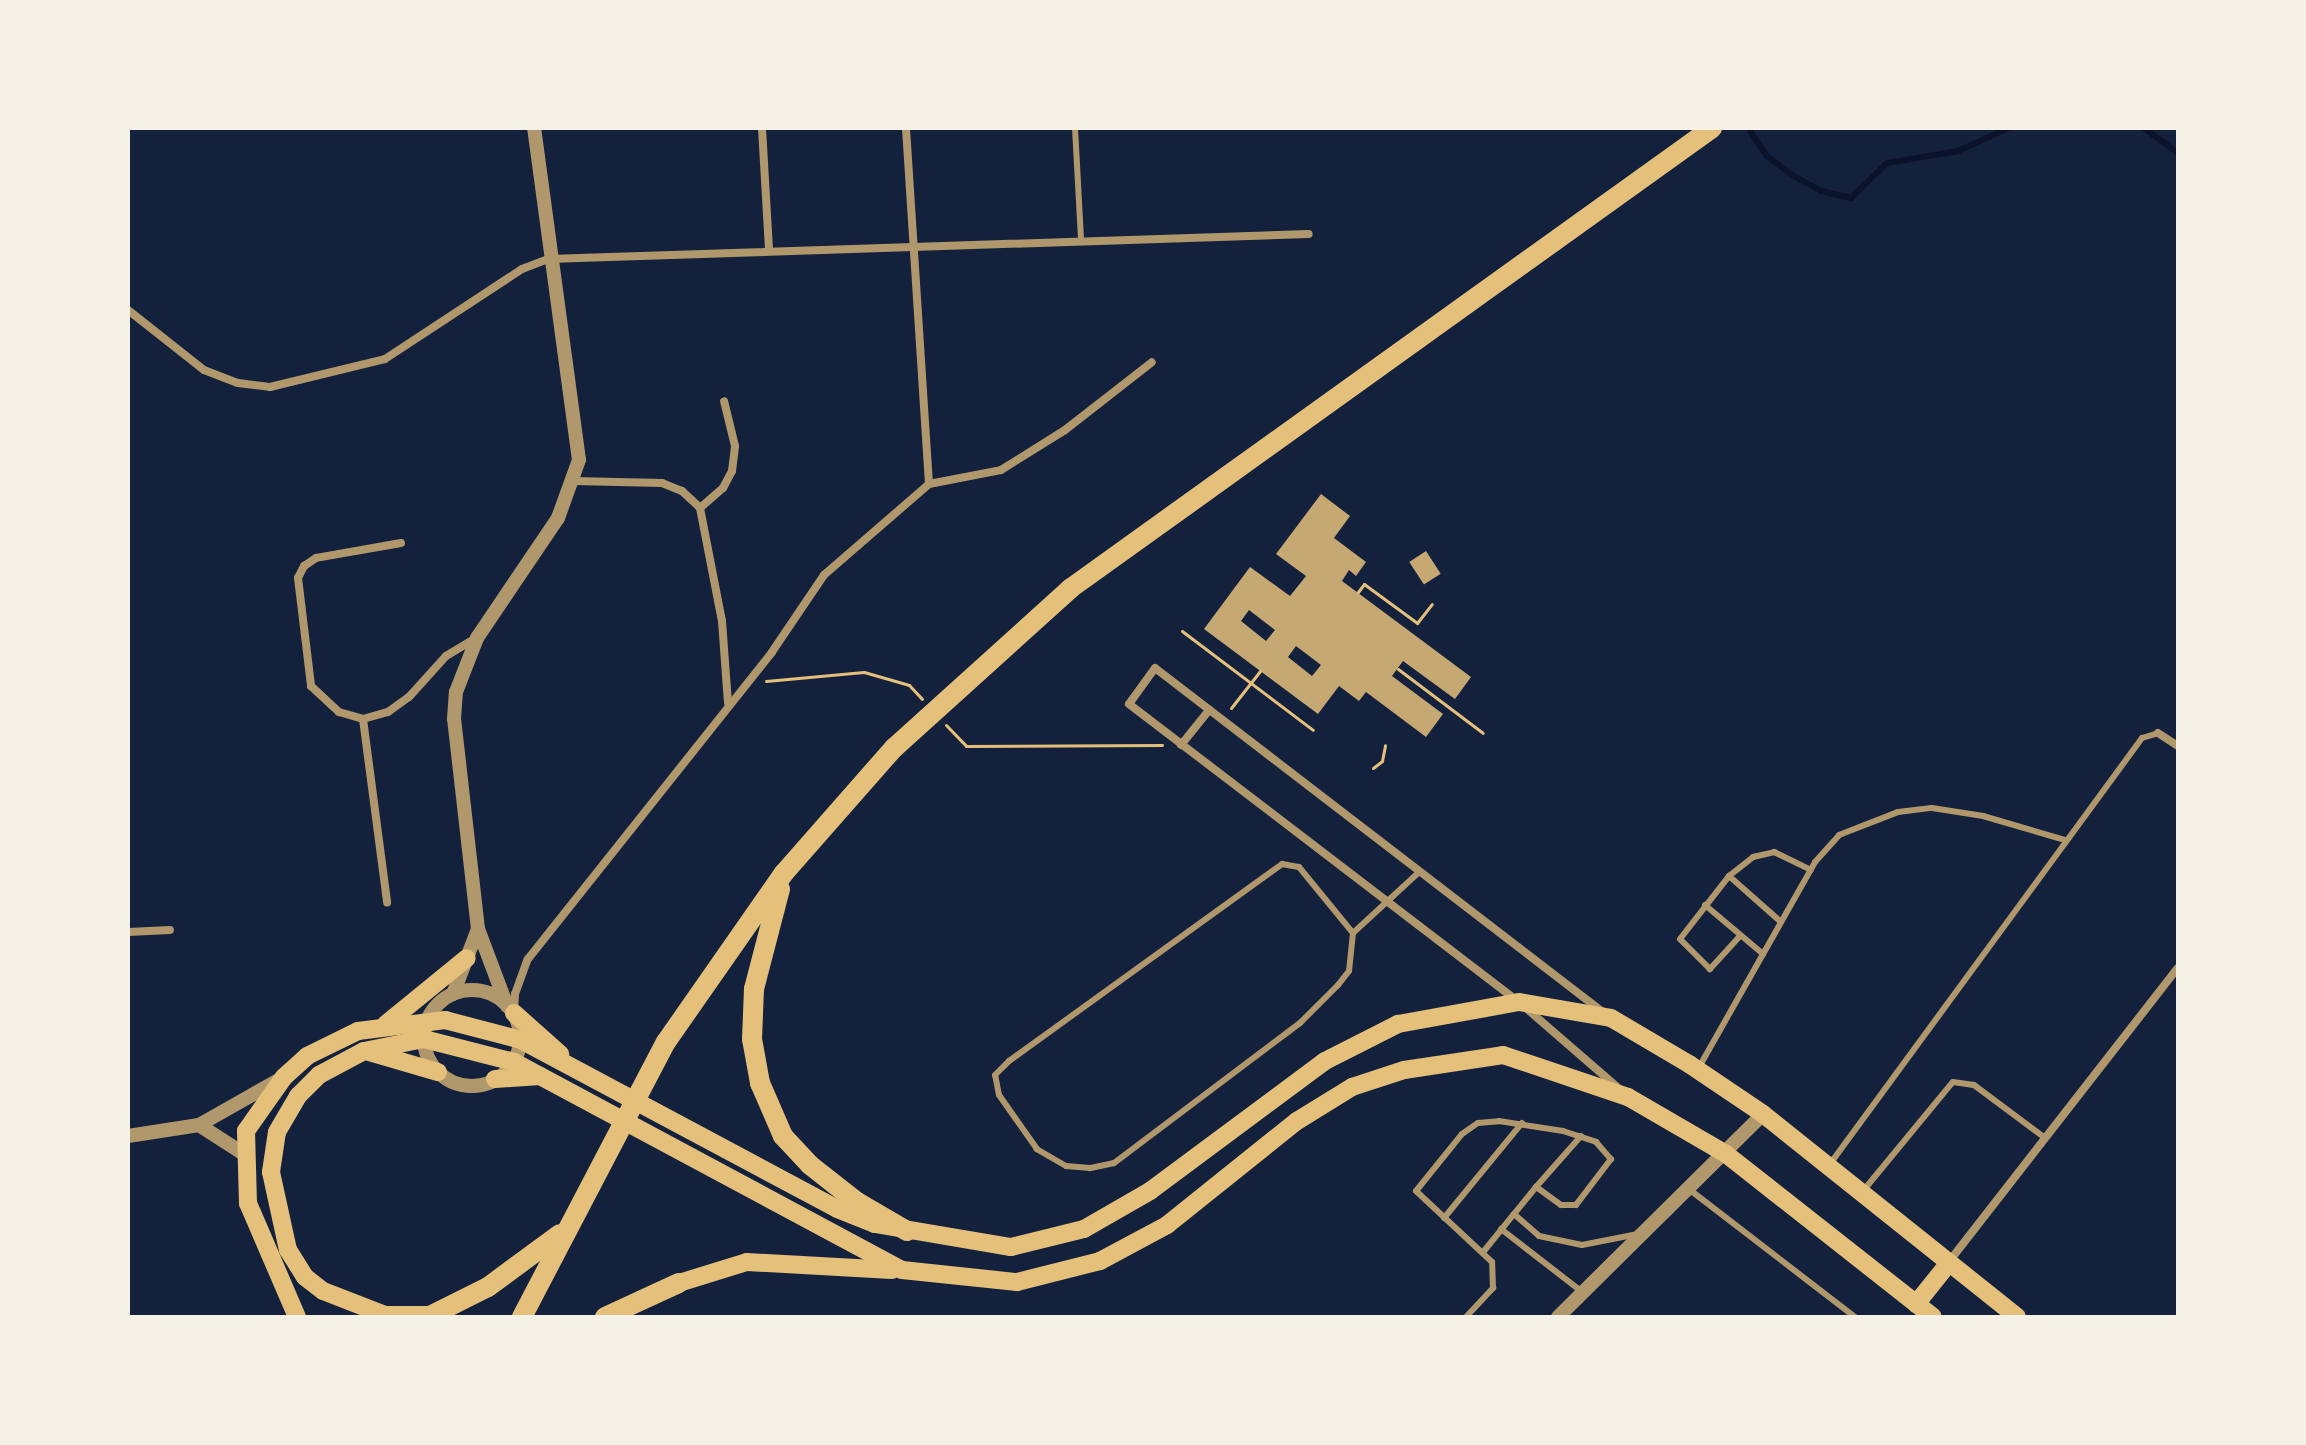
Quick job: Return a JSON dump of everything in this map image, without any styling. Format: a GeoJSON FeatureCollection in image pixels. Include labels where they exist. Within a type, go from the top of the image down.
{"type":"FeatureCollection","features":[{"type":"Feature","properties":{"kind":"highway"},"geometry":{"type":"LineString","coordinates":[[522,1317],[563,1232],[666,1042],[784,873],[894,748],[1071,588],[1712,128]]}},
{"type":"Feature","properties":{"kind":"highway"},"geometry":{"type":"LineString","coordinates":[[784,873],[754,989],[752,1039],[760,1083],[783,1136],[810,1165],[907,1231]]}},
{"type":"Feature","properties":{"kind":"highway"},"geometry":{"type":"LineString","coordinates":[[390,1316],[430,1316],[488,1287],[563,1232]]}},
{"type":"Feature","properties":{"kind":"highway"},"geometry":{"type":"LineString","coordinates":[[605,1317],[679,1283]]}},
{"type":"Feature","properties":{"kind":"main road"},"geometry":{"type":"LineString","coordinates":[[383,1026],[467,958]]}},
{"type":"Feature","properties":{"kind":"main road"},"geometry":{"type":"LineString","coordinates":[[297,1317],[248,1203],[244,1154],[246,1131],[284,1077],[332,1041],[383,1026],[428,1020],[521,1040],[837,1209],[907,1231],[1011,1247],[1084,1229],[1150,1191],[1325,1061],[1398,1024],[1519,1002],[1611,1018],[1698,1069],[1763,1114],[2017,1317]]}},
{"type":"Feature","properties":{"kind":"main road"},"geometry":{"type":"LineString","coordinates":[[510,1009],[570,1064]]}},
{"type":"Feature","properties":{"kind":"main road"},"geometry":{"type":"LineString","coordinates":[[390,1316],[323,1291],[305,1277],[288,1250],[271,1172],[277,1132],[298,1096],[319,1075],[364,1051],[424,1039],[514,1062],[902,1270]]}},
{"type":"Feature","properties":{"kind":"main road"},"geometry":{"type":"LineString","coordinates":[[364,1051],[438,1072]]}},
{"type":"Feature","properties":{"kind":"main road"},"geometry":{"type":"LineString","coordinates":[[679,1283],[747,1262],[902,1270],[1017,1282],[1100,1261],[1167,1225],[1297,1121],[1352,1087],[1404,1070],[1503,1055],[1628,1097],[1726,1154],[1933,1317]]}},
{"type":"Feature","properties":{"kind":"main road"},"geometry":{"type":"LineString","coordinates":[[495,1079],[542,1076]]}},
{"type":"Feature","properties":{"kind":"main road"},"geometry":{"type":"LineString","coordinates":[[1916,1304],[1948,1264]]}},
{"type":"Feature","properties":{"kind":"street"},"geometry":{"type":"LineString","coordinates":[[478,929],[453,994],[428,1020],[424,1039],[438,1072],[470,1086],[495,1079],[514,1062],[521,1040],[478,929],[454,719],[456,692],[477,638],[558,518],[573,481],[578,434],[548,259],[534,128]]}},
{"type":"Feature","properties":{"kind":"street"},"geometry":{"type":"LineString","coordinates":[[762,128],[769,251]]}},
{"type":"Feature","properties":{"kind":"street"},"geometry":{"type":"LineString","coordinates":[[906,128],[929,484]]}},
{"type":"Feature","properties":{"kind":"street"},"geometry":{"type":"LineString","coordinates":[[128,310],[204,370],[238,383],[270,387],[385,359],[522,269],[548,259],[1309,234]]}},
{"type":"Feature","properties":{"kind":"street"},"geometry":{"type":"LineString","coordinates":[[510,1009],[528,959],[750,679],[824,575],[929,484],[1001,470],[1065,430],[1152,362]]}},
{"type":"Feature","properties":{"kind":"street"},"geometry":{"type":"LineString","coordinates":[[700,508],[723,488],[732,471],[735,446],[724,401]]}},
{"type":"Feature","properties":{"kind":"street"},"geometry":{"type":"LineString","coordinates":[[573,481],[662,483],[682,491],[700,508],[722,621],[728,703]]}},
{"type":"Feature","properties":{"kind":"street"},"geometry":{"type":"LineString","coordinates":[[401,543],[316,558],[304,566],[298,578],[311,686],[339,712],[363,719],[400,706],[434,665],[477,638]]}},
{"type":"Feature","properties":{"kind":"street"},"geometry":{"type":"LineString","coordinates":[[1611,1018],[1155,668],[1129,704],[1519,1002],[1628,1097]]}},
{"type":"Feature","properties":{"kind":"street"},"geometry":{"type":"LineString","coordinates":[[1181,745],[1209,710]]}},
{"type":"Feature","properties":{"kind":"street"},"geometry":{"type":"LineString","coordinates":[[363,719],[387,902]]}},
{"type":"Feature","properties":{"kind":"street"},"geometry":{"type":"LineString","coordinates":[[2158,733],[2178,746]]}},
{"type":"Feature","properties":{"kind":"street"},"geometry":{"type":"LineString","coordinates":[[128,932],[170,930]]}},
{"type":"Feature","properties":{"kind":"street"},"geometry":{"type":"LineString","coordinates":[[1948,1264],[2178,968]]}},
{"type":"Feature","properties":{"kind":"street"},"geometry":{"type":"LineString","coordinates":[[453,994],[479,990],[510,1009]]}},
{"type":"Feature","properties":{"kind":"street"},"geometry":{"type":"LineString","coordinates":[[128,1136],[199,1125],[284,1077]]}},
{"type":"Feature","properties":{"kind":"street"},"geometry":{"type":"LineString","coordinates":[[1558,1317],[1690,1190],[1763,1114]]}},
{"type":"Feature","properties":{"kind":"street"},"geometry":{"type":"LineString","coordinates":[[199,1125],[244,1154]]}},
{"type":"Feature","properties":{"kind":"lane"},"geometry":{"type":"LineString","coordinates":[[1075,128],[1081,240]]}},
{"type":"Feature","properties":{"kind":"lane"},"geometry":{"type":"LineString","coordinates":[[1828,1167],[2142,738],[2158,733]]}},
{"type":"Feature","properties":{"kind":"lane"},"geometry":{"type":"LineString","coordinates":[[1698,1069],[1811,870],[1839,835],[1898,812],[1932,808],[1983,816],[2065,840]]}},
{"type":"Feature","properties":{"kind":"lane"},"geometry":{"type":"LineString","coordinates":[[1740,936],[1716,967],[1703,967],[1680,939],[1729,876],[1766,852],[1811,870]]}},
{"type":"Feature","properties":{"kind":"lane"},"geometry":{"type":"LineString","coordinates":[[1353,933],[1299,867],[1282,864],[1009,1061],[995,1075],[999,1095],[1037,1149],[1066,1166],[1114,1163],[1300,1023],[1349,971],[1353,933],[1389,903],[1419,872]]}},
{"type":"Feature","properties":{"kind":"lane"},"geometry":{"type":"LineString","coordinates":[[1729,876],[1781,922]]}},
{"type":"Feature","properties":{"kind":"lane"},"geometry":{"type":"LineString","coordinates":[[1705,905],[1763,954]]}},
{"type":"Feature","properties":{"kind":"lane"},"geometry":{"type":"LineString","coordinates":[[1861,1193],[1953,1082],[1974,1085],[2045,1138]]}},
{"type":"Feature","properties":{"kind":"lane"},"geometry":{"type":"LineString","coordinates":[[1466,1317],[1493,1288],[1496,1277],[1484,1251],[1420,1199],[1420,1180],[1478,1123],[1522,1123],[1581,1136],[1596,1142],[1611,1159],[1584,1195],[1568,1207],[1536,1187]]}},
{"type":"Feature","properties":{"kind":"lane"},"geometry":{"type":"LineString","coordinates":[[1444,1218],[1522,1123]]}},
{"type":"Feature","properties":{"kind":"lane"},"geometry":{"type":"LineString","coordinates":[[1484,1251],[1581,1136]]}},
{"type":"Feature","properties":{"kind":"lane"},"geometry":{"type":"LineString","coordinates":[[1690,1190],[1855,1317]]}},
{"type":"Feature","properties":{"kind":"lane"},"geometry":{"type":"LineString","coordinates":[[1514,1214],[1539,1236],[1565,1244],[1642,1233]]}},
{"type":"Feature","properties":{"kind":"lane"},"geometry":{"type":"LineString","coordinates":[[1501,1229],[1582,1291]]}},
{"type":"Feature","properties":{"kind":"path"},"geometry":{"type":"LineString","coordinates":[[1358,592],[1364,584],[1417,623],[1432,604]]}},
{"type":"Feature","properties":{"kind":"path"},"geometry":{"type":"LineString","coordinates":[[1182,631],[1313,730]]}},
{"type":"Feature","properties":{"kind":"path"},"geometry":{"type":"LineString","coordinates":[[1398,669],[1483,733]]}},
{"type":"Feature","properties":{"kind":"path"},"geometry":{"type":"LineString","coordinates":[[1222,720],[1260,671]]}},
{"type":"Feature","properties":{"kind":"path"},"geometry":{"type":"LineString","coordinates":[[750,679],[782,682],[864,672],[909,685]]}},
{"type":"Feature","properties":{"kind":"path"},"geometry":{"type":"LineString","coordinates":[[966,746],[1181,745]]}},
{"type":"Feature","properties":{"kind":"path"},"geometry":{"type":"LineString","coordinates":[[1373,768],[1382,761],[1385,745]]}},
{"type":"Feature","properties":{"kind":"building"},"geometry":{"type":"Polygon","coordinates":[[[1321,494],[1350,516],[1334,538],[1366,562],[1356,576],[1349,570],[1342,581],[1471,677],[1455,699],[1403,661],[1392,676],[1443,714],[1426,737],[1366,692],[1359,701],[1339,686],[1318,714],[1204,629],[1250,567],[1290,596],[1306,576],[1276,554],[1321,494]],[[1249,610],[1241,621],[1266,641],[1275,630],[1249,610]],[[1296,646],[1288,657],[1312,676],[1321,665],[1296,646]]]}},
{"type":"Feature","properties":{"kind":"building"},"geometry":{"type":"Polygon","coordinates":[[[1426,551],[1441,574],[1424,585],[1409,562],[1426,551]]]}},
{"type":"Feature","properties":{"kind":"waterway"},"geometry":{"type":"LineString","coordinates":[[1750,131],[1767,156],[1792,175],[1821,191],[1851,198],[1887,163],[1958,151],[2008,128]]}},
{"type":"Feature","properties":{"kind":"waterway"},"geometry":{"type":"LineString","coordinates":[[2144,128],[2178,153]]}}]}
